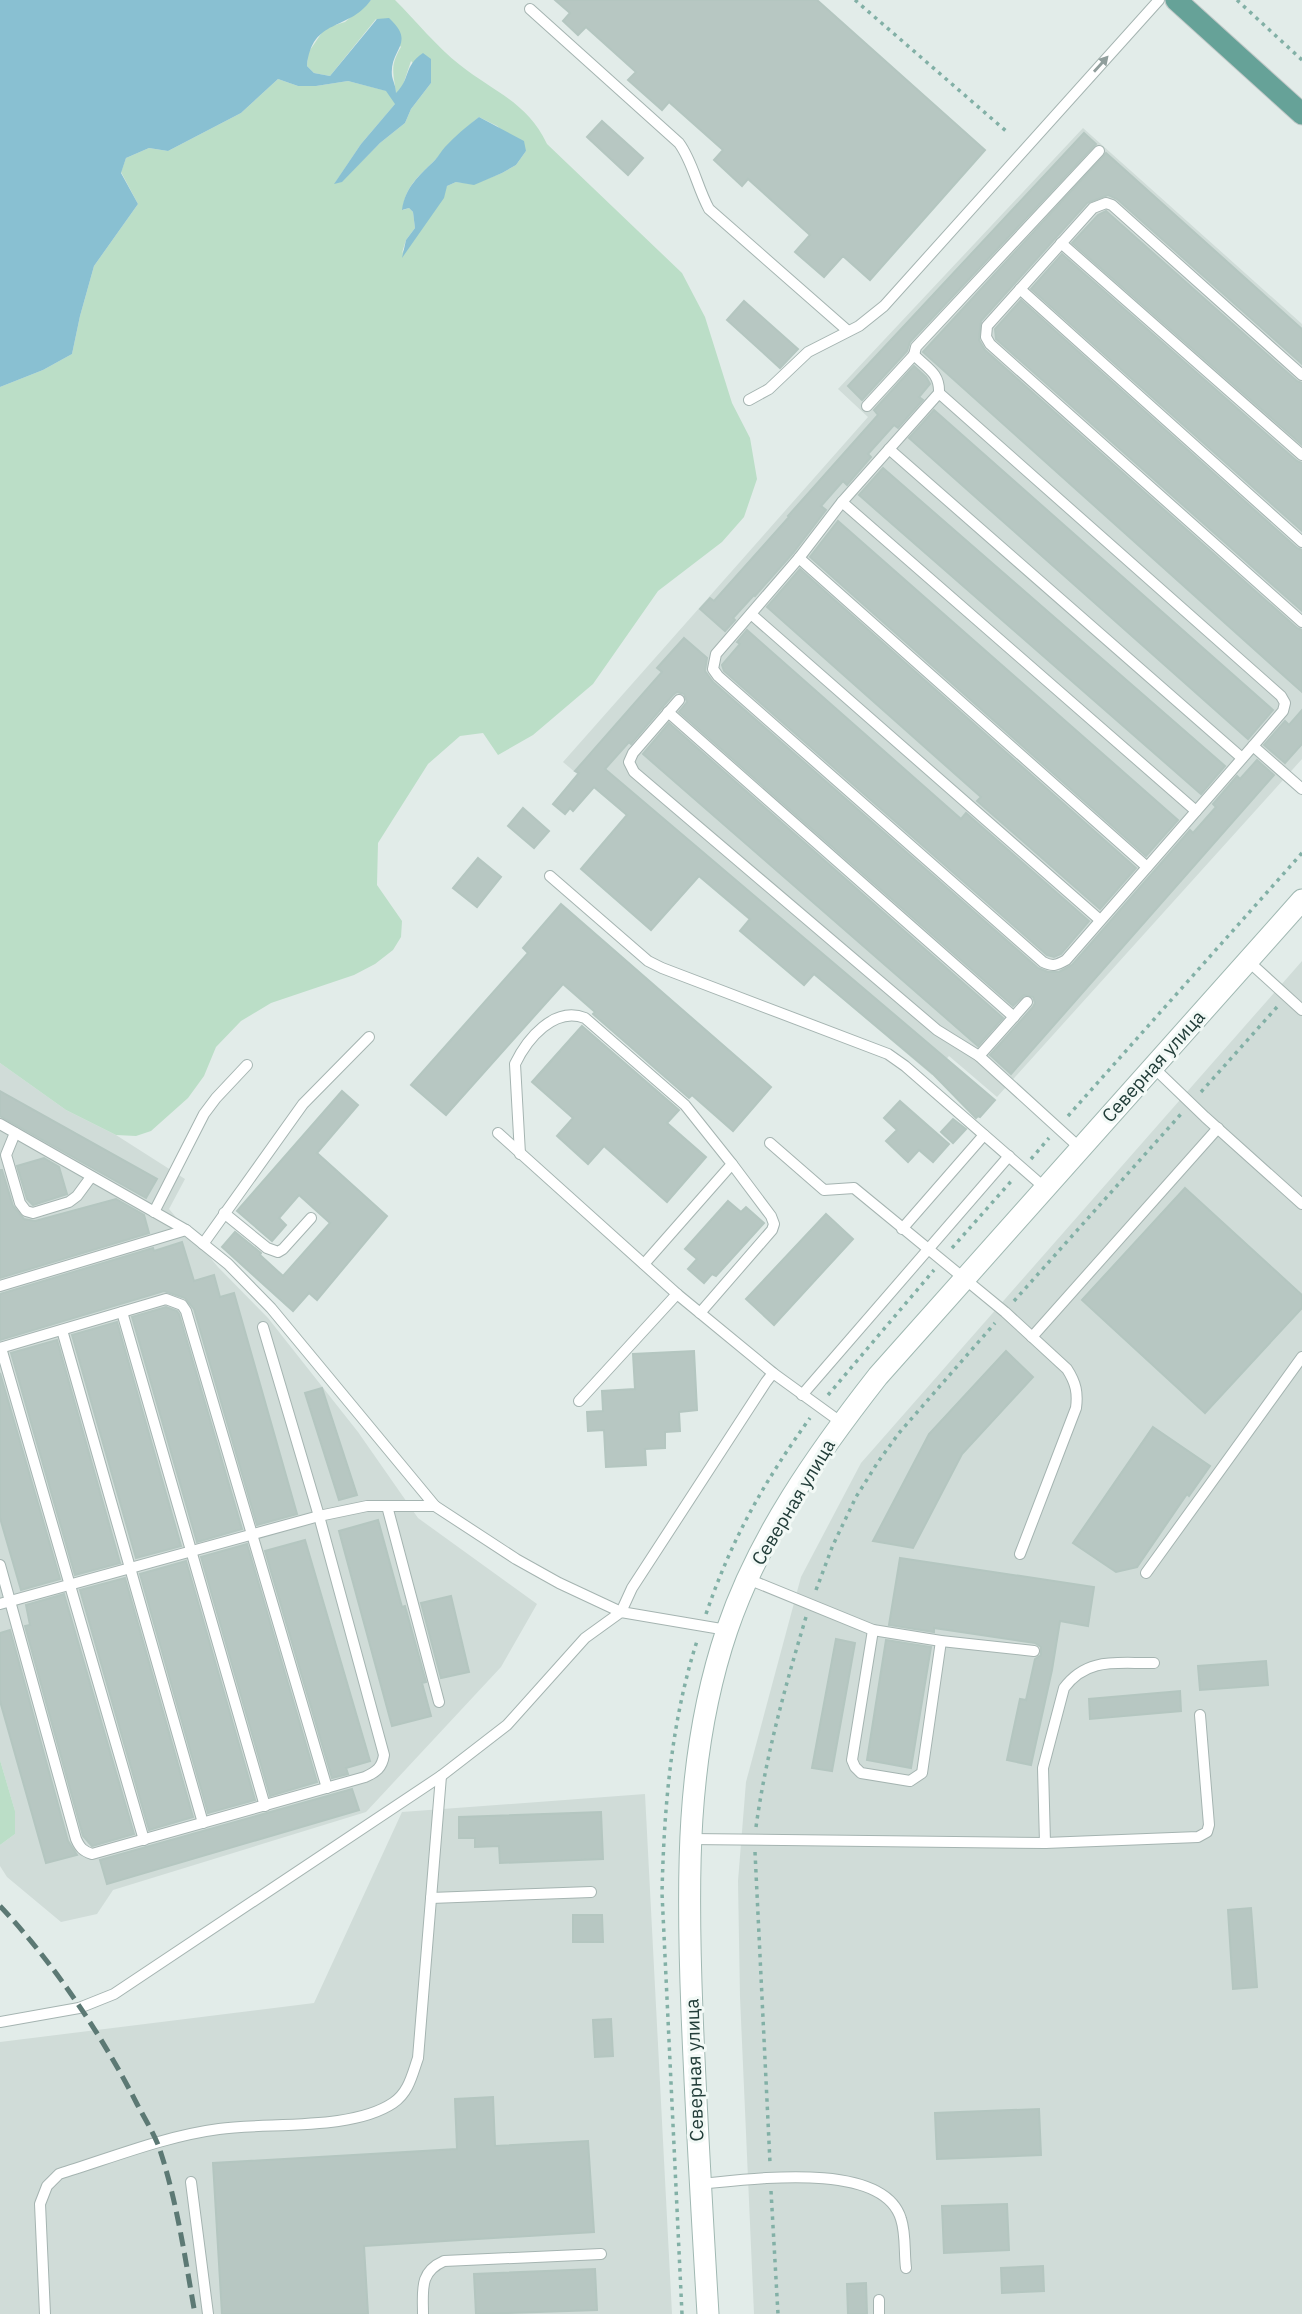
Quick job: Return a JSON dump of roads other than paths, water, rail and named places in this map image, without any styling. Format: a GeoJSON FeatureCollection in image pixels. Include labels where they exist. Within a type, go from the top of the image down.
{"type":"FeatureCollection","features":[{"type":"Feature","properties":{"kind":"main road"},"geometry":{"type":"LineString","coordinates":[[1176,0],[1302,114]]}},
{"type":"Feature","properties":{"kind":"main road","name":"Северная улица"},"geometry":{"type":"LineString","coordinates":[[708,2314],[689,1926],[689,1839],[695,1774],[705,1711],[727,1630],[748,1579],[780,1516],[842,1423],[878,1376],[1302,900]]}},
{"type":"Feature","properties":{"kind":"lane"},"geometry":{"type":"LineString","coordinates":[[749,400],[769,389],[808,352],[859,326],[884,306],[1158,0]]}},
{"type":"Feature","properties":{"kind":"lane"},"geometry":{"type":"LineString","coordinates":[[530,9],[679,143],[687,153],[709,209],[848,331]]}},
{"type":"Feature","properties":{"kind":"lane"},"geometry":{"type":"LineString","coordinates":[[867,406],[914,355],[916,347],[1100,151]]}},
{"type":"Feature","properties":{"kind":"lane"},"geometry":{"type":"LineString","coordinates":[[1302,375],[1112,205],[1106,203],[1093,208],[987,326],[986,337],[990,344],[1302,622]]}},
{"type":"Feature","properties":{"kind":"lane"},"geometry":{"type":"LineString","coordinates":[[1061,243],[1302,455]]}},
{"type":"Feature","properties":{"kind":"lane"},"geometry":{"type":"LineString","coordinates":[[1020,289],[1302,542]]}},
{"type":"Feature","properties":{"kind":"lane"},"geometry":{"type":"LineString","coordinates":[[914,355],[936,376],[939,393],[842,502],[799,558],[716,654],[713,669],[1043,962],[1051,966],[1058,965],[1066,960],[1253,746],[1283,711],[1285,703],[1281,696],[939,393]]}},
{"type":"Feature","properties":{"kind":"lane"},"geometry":{"type":"LineString","coordinates":[[890,449],[1242,758]]}},
{"type":"Feature","properties":{"kind":"lane"},"geometry":{"type":"LineString","coordinates":[[842,502],[1196,811]]}},
{"type":"Feature","properties":{"kind":"lane"},"geometry":{"type":"LineString","coordinates":[[799,558],[1147,867]]}},
{"type":"Feature","properties":{"kind":"lane"},"geometry":{"type":"LineString","coordinates":[[751,614],[1100,920]]}},
{"type":"Feature","properties":{"kind":"lane"},"geometry":{"type":"LineString","coordinates":[[679,700],[633,753],[629,762],[634,772],[937,1030],[979,1056],[1080,1148]]}},
{"type":"Feature","properties":{"kind":"lane"},"geometry":{"type":"LineString","coordinates":[[668,712],[1014,1017]]}},
{"type":"Feature","properties":{"kind":"lane"},"geometry":{"type":"LineString","coordinates":[[1253,746],[1302,789]]}},
{"type":"Feature","properties":{"kind":"lane"},"geometry":{"type":"LineString","coordinates":[[550,876],[648,961],[887,1054],[905,1066],[1045,1188]]}},
{"type":"Feature","properties":{"kind":"lane"},"geometry":{"type":"LineString","coordinates":[[1247,960],[1302,1010]]}},
{"type":"Feature","properties":{"kind":"lane"},"geometry":{"type":"LineString","coordinates":[[979,1056],[1027,1002]]}},
{"type":"Feature","properties":{"kind":"lane"},"geometry":{"type":"LineString","coordinates":[[520,1154],[515,1064],[542,1028],[562,1016],[576,1014],[585,1018],[685,1105],[771,1216],[774,1224],[772,1230],[700,1313]]}},
{"type":"Feature","properties":{"kind":"lane"},"geometry":{"type":"LineString","coordinates":[[203,1244],[303,1104],[369,1037]]}},
{"type":"Feature","properties":{"kind":"lane"},"geometry":{"type":"LineString","coordinates":[[154,1212],[204,1114],[247,1065]]}},
{"type":"Feature","properties":{"kind":"lane"},"geometry":{"type":"LineString","coordinates":[[1152,1066],[1302,1204]]}},
{"type":"Feature","properties":{"kind":"lane"},"geometry":{"type":"LineString","coordinates":[[0,1124],[186,1230],[243,1279],[271,1308],[435,1506],[516,1559],[621,1612],[727,1630]]}},
{"type":"Feature","properties":{"kind":"lane"},"geometry":{"type":"LineString","coordinates":[[1032,1337],[1218,1128]]}},
{"type":"Feature","properties":{"kind":"lane"},"geometry":{"type":"LineString","coordinates":[[15,1133],[6,1155],[20,1203],[26,1211],[33,1213],[69,1202],[91,1177]]}},
{"type":"Feature","properties":{"kind":"lane"},"geometry":{"type":"LineString","coordinates":[[498,1133],[700,1313],[802,1395],[842,1423]]}},
{"type":"Feature","properties":{"kind":"lane"},"geometry":{"type":"LineString","coordinates":[[902,1229],[984,1135]]}},
{"type":"Feature","properties":{"kind":"lane"},"geometry":{"type":"LineString","coordinates":[[770,1143],[824,1190],[854,1188],[1005,1312],[1067,1369],[1078,1394],[1076,1408],[1020,1554]]}},
{"type":"Feature","properties":{"kind":"lane"},"geometry":{"type":"LineString","coordinates":[[802,1395],[1009,1156]]}},
{"type":"Feature","properties":{"kind":"lane"},"geometry":{"type":"LineString","coordinates":[[644,1264],[732,1164]]}},
{"type":"Feature","properties":{"kind":"lane"},"geometry":{"type":"LineString","coordinates":[[224,1213],[267,1248],[278,1252],[311,1218]]}},
{"type":"Feature","properties":{"kind":"lane"},"geometry":{"type":"LineString","coordinates":[[0,1286],[186,1230]]}},
{"type":"Feature","properties":{"kind":"lane"},"geometry":{"type":"LineString","coordinates":[[579,1401],[677,1293]]}},
{"type":"Feature","properties":{"kind":"lane"},"geometry":{"type":"LineString","coordinates":[[144,1840],[1,1348],[166,1299],[182,1305],[186,1311],[327,1788]]}},
{"type":"Feature","properties":{"kind":"lane"},"geometry":{"type":"LineString","coordinates":[[122,1312],[265,1805]]}},
{"type":"Feature","properties":{"kind":"lane"},"geometry":{"type":"LineString","coordinates":[[0,1565],[5,1603],[80,1848],[92,1854],[375,1772],[382,1765],[384,1755],[319,1516],[262,1327]]}},
{"type":"Feature","properties":{"kind":"lane"},"geometry":{"type":"LineString","coordinates":[[62,1330],[203,1823]]}},
{"type":"Feature","properties":{"kind":"lane"},"geometry":{"type":"LineString","coordinates":[[1146,1573],[1302,1357]]}},
{"type":"Feature","properties":{"kind":"lane"},"geometry":{"type":"LineString","coordinates":[[0,2022],[79,2008],[114,1994],[441,1776],[507,1725],[585,1638],[621,1612],[632,1588],[774,1373]]}},
{"type":"Feature","properties":{"kind":"lane"},"geometry":{"type":"LineString","coordinates":[[5,1603],[319,1516],[367,1506],[435,1506]]}},
{"type":"Feature","properties":{"kind":"lane"},"geometry":{"type":"LineString","coordinates":[[387,1506],[439,1702]]}},
{"type":"Feature","properties":{"kind":"lane"},"geometry":{"type":"LineString","coordinates":[[748,1579],[873,1630],[941,1641],[1034,1651]]}},
{"type":"Feature","properties":{"kind":"lane"},"geometry":{"type":"LineString","coordinates":[[873,1630],[852,1760],[860,1773],[910,1781],[922,1773],[941,1641]]}},
{"type":"Feature","properties":{"kind":"lane"},"geometry":{"type":"LineString","coordinates":[[1045,1843],[1043,1768],[1064,1688],[1072,1676],[1093,1664],[1154,1663]]}},
{"type":"Feature","properties":{"kind":"lane"},"geometry":{"type":"LineString","coordinates":[[689,1839],[1045,1843],[1198,1837],[1207,1832],[1209,1825],[1200,1715]]}},
{"type":"Feature","properties":{"kind":"lane"},"geometry":{"type":"LineString","coordinates":[[45,2314],[40,2204],[47,2186],[60,2174],[196,2133],[326,2122],[363,2116],[393,2103],[408,2088],[418,2058],[441,1776]]}},
{"type":"Feature","properties":{"kind":"lane"},"geometry":{"type":"LineString","coordinates":[[431,1898],[591,1892]]}},
{"type":"Feature","properties":{"kind":"lane"},"geometry":{"type":"LineString","coordinates":[[700,2184],[770,2177],[835,2178],[857,2183],[893,2204],[901,2219],[906,2268]]}},
{"type":"Feature","properties":{"kind":"lane"},"geometry":{"type":"LineString","coordinates":[[191,2182],[208,2314]]}},
{"type":"Feature","properties":{"kind":"lane"},"geometry":{"type":"LineString","coordinates":[[423,2314],[422,2285],[435,2265],[444,2261],[601,2254]]}},
{"type":"Feature","properties":{"kind":"lane"},"geometry":{"type":"LineString","coordinates":[[879,2300],[879,2314]]}},
{"type":"Feature","properties":{"kind":"water"},"geometry":{"type":"Polygon","coordinates":[[[0,0],[371,0],[352,17],[323,32],[310,50],[307,66],[314,73],[330,76],[377,19],[389,18],[401,34],[400,46],[392,67],[396,93],[412,63],[423,53],[431,59],[431,83],[411,109],[405,123],[380,143],[342,182],[334,184],[361,144],[395,104],[386,91],[348,81],[298,86],[278,79],[241,113],[168,151],[149,148],[126,158],[121,173],[138,204],[94,266],[72,354],[43,370],[0,387],[0,0]]]}},
{"type":"Feature","properties":{"kind":"water"},"geometry":{"type":"Polygon","coordinates":[[[479,117],[524,141],[526,151],[516,165],[502,173],[474,185],[456,182],[447,186],[444,198],[402,258],[406,240],[415,228],[413,212],[409,208],[402,210],[410,188],[449,143],[479,117]]]}},
{"type":"Feature","properties":{"kind":"railway"},"geometry":{"type":"LineString","coordinates":[[0,1906],[39,1951],[75,2000],[108,2052],[154,2136],[176,2209],[195,2314]]}}]}
